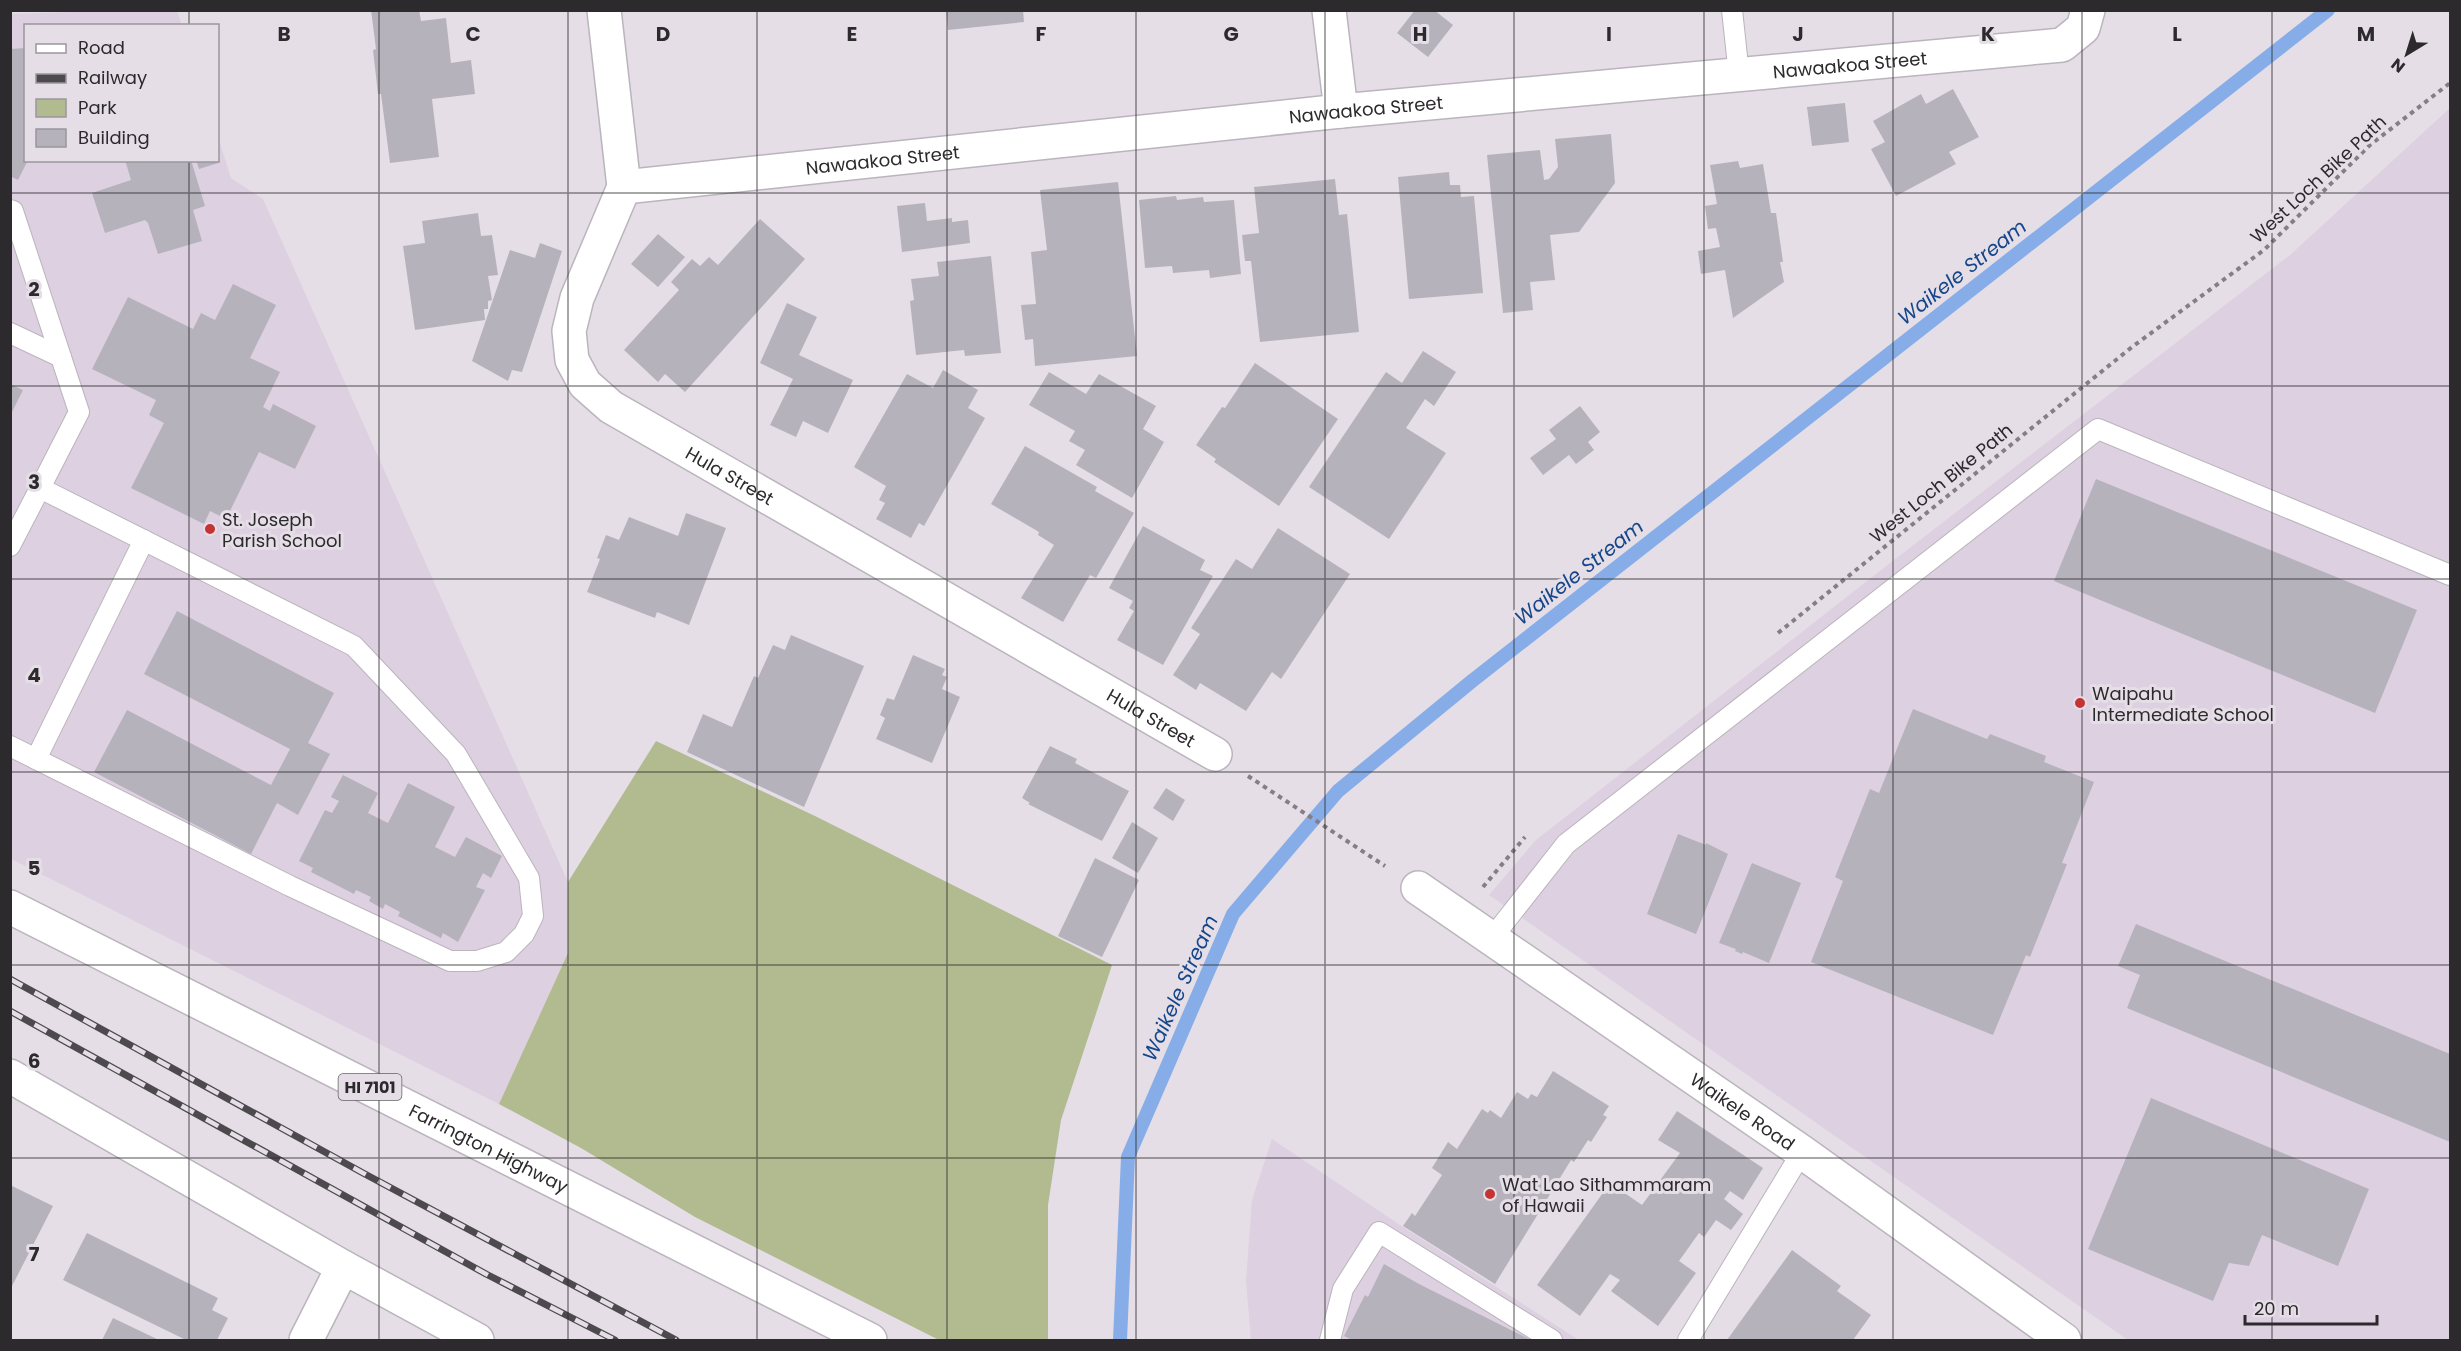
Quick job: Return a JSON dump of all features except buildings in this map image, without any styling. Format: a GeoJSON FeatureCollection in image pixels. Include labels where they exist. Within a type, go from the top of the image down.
{"type":"FeatureCollection","features":[{"type":"Feature","properties":{"kind":"street","name":"Hula Street"},"geometry":{"type":"LineString","coordinates":[[604,10],[624,186],[577,298],[570,331],[572,360],[585,384],[621,413],[1215,754]]}},
{"type":"Feature","properties":{"kind":"street"},"geometry":{"type":"LineString","coordinates":[[1329,10],[1341,111]]}},
{"type":"Feature","properties":{"kind":"street","name":"Nawaakoa Street"},"geometry":{"type":"LineString","coordinates":[[624,186],[1341,111],[2062,45],[2083,28],[2088,10]]}},
{"type":"Feature","properties":{"kind":"street","name":"Waikele Road"},"geometry":{"type":"LineString","coordinates":[[1418,888],[1802,1152],[2064,1341]]}},
{"type":"Feature","properties":{"kind":"street","name":"Farrington Highway"},"geometry":{"type":"LineString","coordinates":[[10,907],[870,1341]]}},
{"type":"Feature","properties":{"kind":"street"},"geometry":{"type":"LineString","coordinates":[[10,1076],[477,1341]]}},
{"type":"Feature","properties":{"kind":"street"},"geometry":{"type":"LineString","coordinates":[[306,1341],[343,1267]]}},
{"type":"Feature","properties":{"kind":"lane"},"geometry":{"type":"LineString","coordinates":[[1732,10],[1739,75]]}},
{"type":"Feature","properties":{"kind":"lane"},"geometry":{"type":"LineString","coordinates":[[10,210],[13,211],[79,412],[10,546]]}},
{"type":"Feature","properties":{"kind":"lane"},"geometry":{"type":"LineString","coordinates":[[10,333],[61,357]]}},
{"type":"Feature","properties":{"kind":"lane"},"geometry":{"type":"LineString","coordinates":[[1492,938],[1566,844],[2098,429],[2451,575]]}},
{"type":"Feature","properties":{"kind":"lane"},"geometry":{"type":"LineString","coordinates":[[10,746],[290,886],[450,961],[477,961],[506,952],[524,934],[533,916],[529,878],[456,754],[354,646],[40,488]]}},
{"type":"Feature","properties":{"kind":"lane"},"geometry":{"type":"LineString","coordinates":[[36,759],[144,540]]}},
{"type":"Feature","properties":{"kind":"lane"},"geometry":{"type":"LineString","coordinates":[[1688,1341],[1802,1152]]}},
{"type":"Feature","properties":{"kind":"lane"},"geometry":{"type":"LineString","coordinates":[[1330,1341],[1343,1290],[1379,1232],[1552,1341]]}},
{"type":"Feature","properties":{"kind":"path","name":"West Loch Bike Path"},"geometry":{"type":"LineString","coordinates":[[1772,638],[2132,347],[2264,250],[2370,145],[2451,83]]}},
{"type":"Feature","properties":{"kind":"path"},"geometry":{"type":"LineString","coordinates":[[1215,754],[1418,888]]}},
{"type":"Feature","properties":{"kind":"path"},"geometry":{"type":"LineString","coordinates":[[1459,915],[1530,832]]}},
{"type":"Feature","properties":{"kind":"shaded area","name":"St. Joseph Parish School"},"geometry":{"type":"Polygon","coordinates":[[[177,11],[182,24],[24,24],[24,162],[219,162],[219,140],[231,178],[263,199],[568,882],[568,953],[499,1104],[11,859],[10,14],[177,11]]]}},
{"type":"Feature","properties":{"kind":"shaded area","name":"Waipahu Intermediate School"},"geometry":{"type":"Polygon","coordinates":[[[2450,108],[2450,1340],[2128,1340],[1489,895],[1536,840],[2290,255],[2450,108]]]}},
{"type":"Feature","properties":{"kind":"shaded area"},"geometry":{"type":"Polygon","coordinates":[[[1272,1139],[1403,1227],[1579,1340],[1251,1340],[1246,1281],[1252,1200],[1272,1139]]]}},
{"type":"Feature","properties":{"kind":"green space"},"geometry":{"type":"Polygon","coordinates":[[[656,741],[815,816],[1112,965],[1061,1120],[1048,1205],[1048,1340],[939,1340],[695,1217],[581,1148],[499,1104],[568,953],[568,882],[656,741]]]}},
{"type":"Feature","properties":{"kind":"waterway","name":"Waikele Stream"},"geometry":{"type":"LineString","coordinates":[[1120,1340],[1128,1157],[1233,914],[1338,791],[1472,681],[2328,10]]}},
{"type":"Feature","properties":{"kind":"railway"},"geometry":{"type":"LineString","coordinates":[[10,979],[363,1173],[676,1340]]}},
{"type":"Feature","properties":{"kind":"railway"},"geometry":{"type":"LineString","coordinates":[[10,1011],[486,1274],[615,1340]]}},
{"type":"Feature","properties":{"kind":"place","name":"St. Joseph Parish School"},"geometry":{"type":"Point","coordinates":[210,529]}},
{"type":"Feature","properties":{"kind":"place","name":"Waipahu Intermediate School"},"geometry":{"type":"Point","coordinates":[2080,703]}},
{"type":"Feature","properties":{"kind":"place","name":"Wat Lao Sithammaram of Hawaii"},"geometry":{"type":"Point","coordinates":[1490,1194]}}]}
